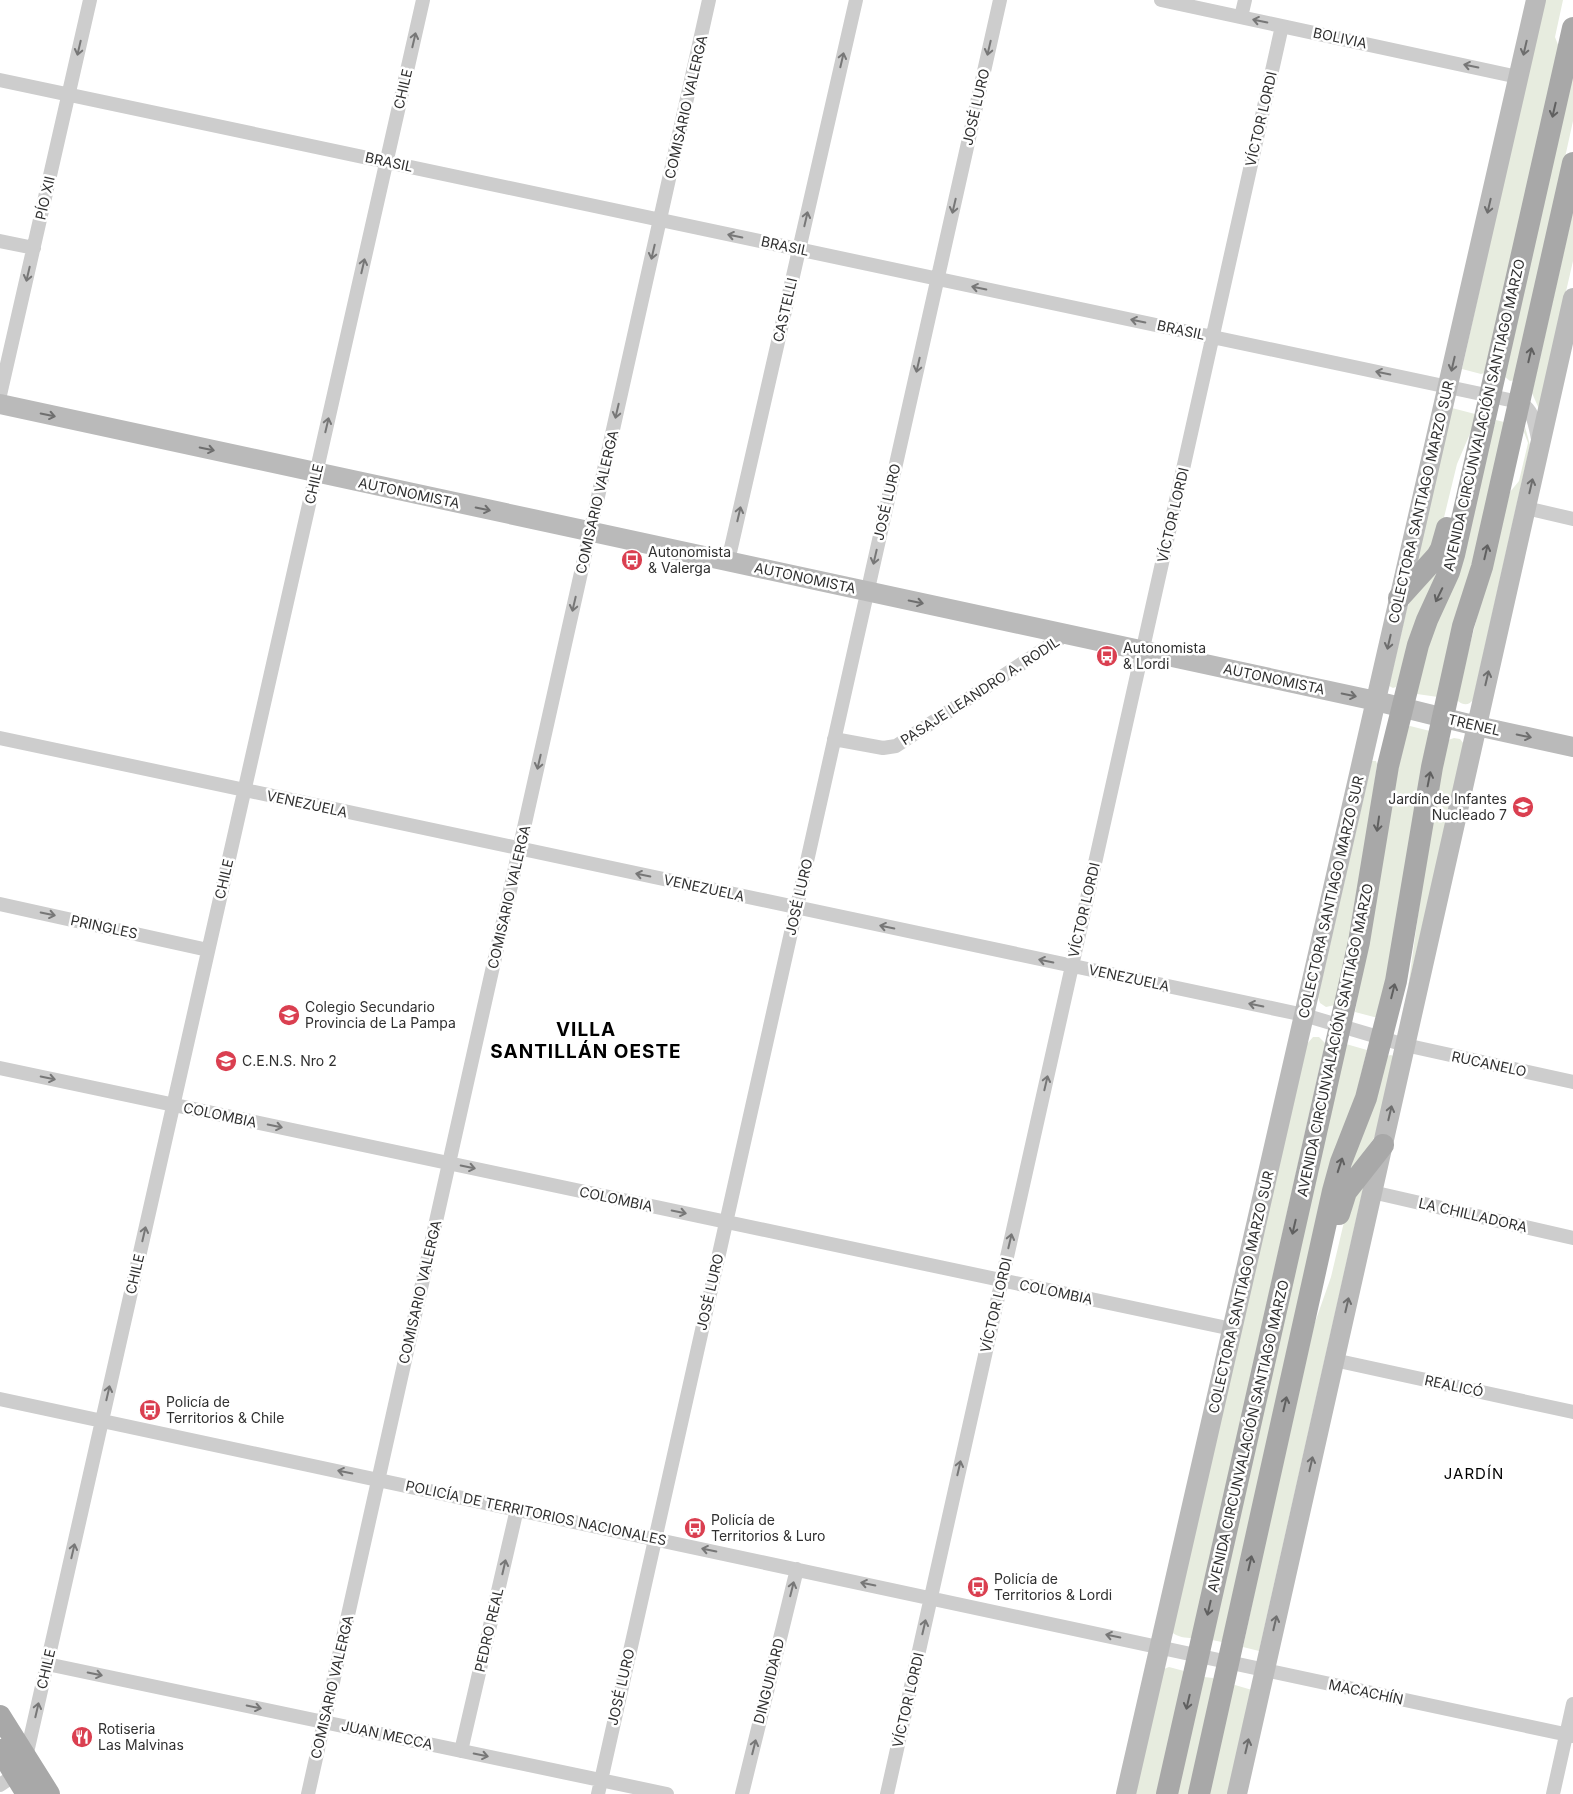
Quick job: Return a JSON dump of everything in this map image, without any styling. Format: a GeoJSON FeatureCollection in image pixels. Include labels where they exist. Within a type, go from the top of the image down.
{"type":"FeatureCollection","features":[{"type":"Feature","properties":{"kind":"main road","name":"AVENIDA CIRCUNVALACIÓN SANTIAGO MARZO"},"geometry":{"type":"LineString","coordinates":[[1167,1794],[1361,932],[1384,784],[1422,633],[1452,564],[1573,28]]}},
{"type":"Feature","properties":{"kind":"main road","name":"AVENIDA CIRCUNVALACIÓN SANTIAGO MARZO"},"geometry":{"type":"LineString","coordinates":[[1198,1794],[1335,1181],[1364,1106],[1399,965],[1425,802],[1443,718],[1463,626],[1482,567],[1573,163]]}},
{"type":"Feature","properties":{"kind":"main road"},"geometry":{"type":"LineString","coordinates":[[1399,598],[1434,560],[1441,549],[1463,462],[1483,424]]}},
{"type":"Feature","properties":{"kind":"main road"},"geometry":{"type":"LineString","coordinates":[[1306,1314],[1324,1276],[1344,1197],[1354,1181],[1383,1145]]}},
{"type":"Feature","properties":{"kind":"main road"},"geometry":{"type":"LineString","coordinates":[[0,1716],[14,1772],[49,1794]]}},
{"type":"Feature","properties":{"kind":"main road"},"geometry":{"type":"LineString","coordinates":[[0,1750],[27,1794]]}},
{"type":"Feature","properties":{"kind":"street","name":"PÍO XII"},"geometry":{"type":"LineString","coordinates":[[0,396],[90,0]]}},
{"type":"Feature","properties":{"kind":"street","name":"CHILE"},"geometry":{"type":"LineString","coordinates":[[14,1772],[47,1664],[423,0]]}},
{"type":"Feature","properties":{"kind":"street","name":"COMISARIO VALERGA"},"geometry":{"type":"LineString","coordinates":[[308,1794],[709,0]]}},
{"type":"Feature","properties":{"kind":"street","name":"CASTELLI"},"geometry":{"type":"LineString","coordinates":[[728,561],[856,0]]}},
{"type":"Feature","properties":{"kind":"street","name":"JOSÉ LURO"},"geometry":{"type":"LineString","coordinates":[[598,1794],[1000,0]]}},
{"type":"Feature","properties":{"kind":"street","name":"BOLIVIA"},"geometry":{"type":"LineString","coordinates":[[1161,0],[1518,76]]}},
{"type":"Feature","properties":{"kind":"street"},"geometry":{"type":"LineString","coordinates":[[1241,17],[1245,0]]}},
{"type":"Feature","properties":{"kind":"street","name":"COLECTORA SANTIAGO MARZO SUR"},"geometry":{"type":"LineString","coordinates":[[1126,1794],[1536,0]]}},
{"type":"Feature","properties":{"kind":"street","name":"VÍCTOR LORDI"},"geometry":{"type":"LineString","coordinates":[[887,1794],[1282,26]]}},
{"type":"Feature","properties":{"kind":"street","name":"BRASIL"},"geometry":{"type":"LineString","coordinates":[[0,80],[1520,402]]}},
{"type":"Feature","properties":{"kind":"street"},"geometry":{"type":"LineString","coordinates":[[0,241],[34,248]]}},
{"type":"Feature","properties":{"kind":"street"},"geometry":{"type":"LineString","coordinates":[[1237,1794],[1573,298]]}},
{"type":"Feature","properties":{"kind":"street"},"geometry":{"type":"LineString","coordinates":[[1520,402],[1529,410],[1534,418],[1539,448]]}},
{"type":"Feature","properties":{"kind":"street","name":"AUTONOMISTA"},"geometry":{"type":"LineString","coordinates":[[0,404],[1376,701]]}},
{"type":"Feature","properties":{"kind":"street"},"geometry":{"type":"LineString","coordinates":[[1526,508],[1573,518]]}},
{"type":"Feature","properties":{"kind":"street","name":"PASAJE LEANDRO A. RODIL"},"geometry":{"type":"LineString","coordinates":[[834,739],[882,748],[896,746],[1067,634]]}},
{"type":"Feature","properties":{"kind":"street","name":"TRENEL"},"geometry":{"type":"LineString","coordinates":[[1376,701],[1573,747]]}},
{"type":"Feature","properties":{"kind":"street","name":"VENEZUELA"},"geometry":{"type":"LineString","coordinates":[[0,738],[1304,1016],[1405,1045]]}},
{"type":"Feature","properties":{"kind":"street","name":"PRINGLES"},"geometry":{"type":"LineString","coordinates":[[0,904],[208,950]]}},
{"type":"Feature","properties":{"kind":"street","name":"RUCANELO"},"geometry":{"type":"LineString","coordinates":[[1405,1045],[1573,1082]]}},
{"type":"Feature","properties":{"kind":"street","name":"COLOMBIA"},"geometry":{"type":"LineString","coordinates":[[0,1068],[1232,1329]]}},
{"type":"Feature","properties":{"kind":"street","name":"LA CHILLADORA"},"geometry":{"type":"LineString","coordinates":[[1372,1192],[1573,1238]]}},
{"type":"Feature","properties":{"kind":"street","name":"REALICÓ"},"geometry":{"type":"LineString","coordinates":[[1334,1360],[1573,1412]]}},
{"type":"Feature","properties":{"kind":"street","name":"POLICÍA DE TERRITORIOS NACIONALES"},"geometry":{"type":"LineString","coordinates":[[0,1399],[1160,1646]]}},
{"type":"Feature","properties":{"kind":"street","name":"PEDRO REAL"},"geometry":{"type":"LineString","coordinates":[[461,1751],[517,1509]]}},
{"type":"Feature","properties":{"kind":"street","name":"DINGUIDARD"},"geometry":{"type":"LineString","coordinates":[[742,1794],[797,1569]]}},
{"type":"Feature","properties":{"kind":"street","name":"MACACHÍN"},"geometry":{"type":"LineString","coordinates":[[1160,1646],[1570,1735]]}},
{"type":"Feature","properties":{"kind":"street","name":"JUAN MECCA"},"geometry":{"type":"LineString","coordinates":[[47,1664],[668,1794]]}},
{"type":"Feature","properties":{"kind":"street"},"geometry":{"type":"LineString","coordinates":[[1553,1794],[1570,1735],[1573,1704]]}},
{"type":"Feature","properties":{"kind":"shaded area"},"geometry":{"type":"Polygon","coordinates":[[[1544,0],[1563,0],[1555,37],[1560,50],[1484,373],[1481,374],[1462,369],[1544,0]]]}},
{"type":"Feature","properties":{"kind":"shaded area"},"geometry":{"type":"Polygon","coordinates":[[[1573,71],[1573,121],[1517,376],[1515,380],[1510,381],[1505,377],[1573,71]]]}},
{"type":"Feature","properties":{"kind":"shaded area"},"geometry":{"type":"Polygon","coordinates":[[[1573,211],[1573,261],[1539,409],[1532,393],[1573,211]]]}},
{"type":"Feature","properties":{"kind":"shaded area"},"geometry":{"type":"Polygon","coordinates":[[[1452,408],[1475,414],[1472,429],[1457,464],[1439,538],[1416,566],[1452,408]]]}},
{"type":"Feature","properties":{"kind":"shaded area"},"geometry":{"type":"Polygon","coordinates":[[[1496,420],[1504,422],[1476,553],[1438,697],[1417,694],[1420,668],[1496,420]]]}},
{"type":"Feature","properties":{"kind":"shaded area"},"geometry":{"type":"Polygon","coordinates":[[[1525,427],[1530,445],[1473,700],[1468,704],[1464,704],[1458,701],[1457,694],[1510,492],[1519,481],[1528,443],[1524,432],[1525,427]]]}},
{"type":"Feature","properties":{"kind":"shaded area"},"geometry":{"type":"Polygon","coordinates":[[[1441,560],[1396,687],[1393,688],[1389,686],[1407,608],[1412,597],[1441,560]]]}},
{"type":"Feature","properties":{"kind":"shaded area"},"geometry":{"type":"Polygon","coordinates":[[[1408,727],[1430,731],[1390,963],[1376,1017],[1374,1017],[1355,1012],[1391,800],[1408,727]]]}},
{"type":"Feature","properties":{"kind":"shaded area"},"geometry":{"type":"Polygon","coordinates":[[[1460,739],[1464,744],[1408,988],[1431,821],[1448,740],[1460,739]]]}},
{"type":"Feature","properties":{"kind":"shaded area"},"geometry":{"type":"Polygon","coordinates":[[[1372,761],[1376,761],[1377,764],[1362,883],[1335,1005],[1326,1007],[1320,1003],[1318,997],[1372,761]]]}},
{"type":"Feature","properties":{"kind":"shaded area"},"geometry":{"type":"Polygon","coordinates":[[[1313,1037],[1319,1037],[1325,1043],[1192,1638],[1182,1637],[1172,1632],[1307,1044],[1313,1037]]]}},
{"type":"Feature","properties":{"kind":"shaded area"},"geometry":{"type":"Polygon","coordinates":[[[1346,1044],[1367,1050],[1222,1642],[1212,1640],[1346,1044]]]}},
{"type":"Feature","properties":{"kind":"shaded area"},"geometry":{"type":"Polygon","coordinates":[[[1386,1056],[1393,1056],[1379,1126],[1374,1138],[1350,1175],[1351,1161],[1386,1056]]]}},
{"type":"Feature","properties":{"kind":"shaded area"},"geometry":{"type":"Polygon","coordinates":[[[1365,1180],[1259,1651],[1243,1647],[1307,1345],[1331,1277],[1348,1205],[1365,1180]]]}},
{"type":"Feature","properties":{"kind":"shaded area"},"geometry":{"type":"Polygon","coordinates":[[[1169,1667],[1184,1671],[1159,1794],[1135,1794],[1164,1669],[1169,1667]]]}},
{"type":"Feature","properties":{"kind":"shaded area"},"geometry":{"type":"Polygon","coordinates":[[[1204,1677],[1213,1678],[1215,1681],[1191,1794],[1176,1794],[1204,1677]]]}},
{"type":"Feature","properties":{"kind":"shaded area"},"geometry":{"type":"Polygon","coordinates":[[[1233,1686],[1252,1690],[1229,1794],[1207,1794],[1233,1686]]]}},
{"type":"Feature","properties":{"kind":"place","name":"Autonomista & Valerga"},"geometry":{"type":"Point","coordinates":[632,560]}},
{"type":"Feature","properties":{"kind":"place","name":"Autonomista & Lordi"},"geometry":{"type":"Point","coordinates":[1107,656]}},
{"type":"Feature","properties":{"kind":"place","name":"Jardín de Infantes Nucleado 7"},"geometry":{"type":"Point","coordinates":[1523,807]}},
{"type":"Feature","properties":{"kind":"place","name":"Colegio Secundario Provincia de La Pampa"},"geometry":{"type":"Point","coordinates":[289,1015]}},
{"type":"Feature","properties":{"kind":"place","name":"C.E.N.S. Nro 2"},"geometry":{"type":"Point","coordinates":[226,1061]}},
{"type":"Feature","properties":{"kind":"place","name":"Policía de Territorios & Chile"},"geometry":{"type":"Point","coordinates":[150,1410]}},
{"type":"Feature","properties":{"kind":"place","name":"Policía de Territorios & Luro"},"geometry":{"type":"Point","coordinates":[695,1528]}},
{"type":"Feature","properties":{"kind":"place","name":"Policía de Territorios & Lordi"},"geometry":{"type":"Point","coordinates":[978,1587]}},
{"type":"Feature","properties":{"kind":"place","name":"Rotiseria Las Malvinas"},"geometry":{"type":"Point","coordinates":[82,1737]}},
{"type":"Feature","properties":{"kind":"district","name":"VILLA SANTILLÁN OESTE"},"geometry":{"type":"Point","coordinates":[586,1040]}},
{"type":"Feature","properties":{"kind":"district","name":"JARDÍN"},"geometry":{"type":"Point","coordinates":[1474,1474]}}]}
